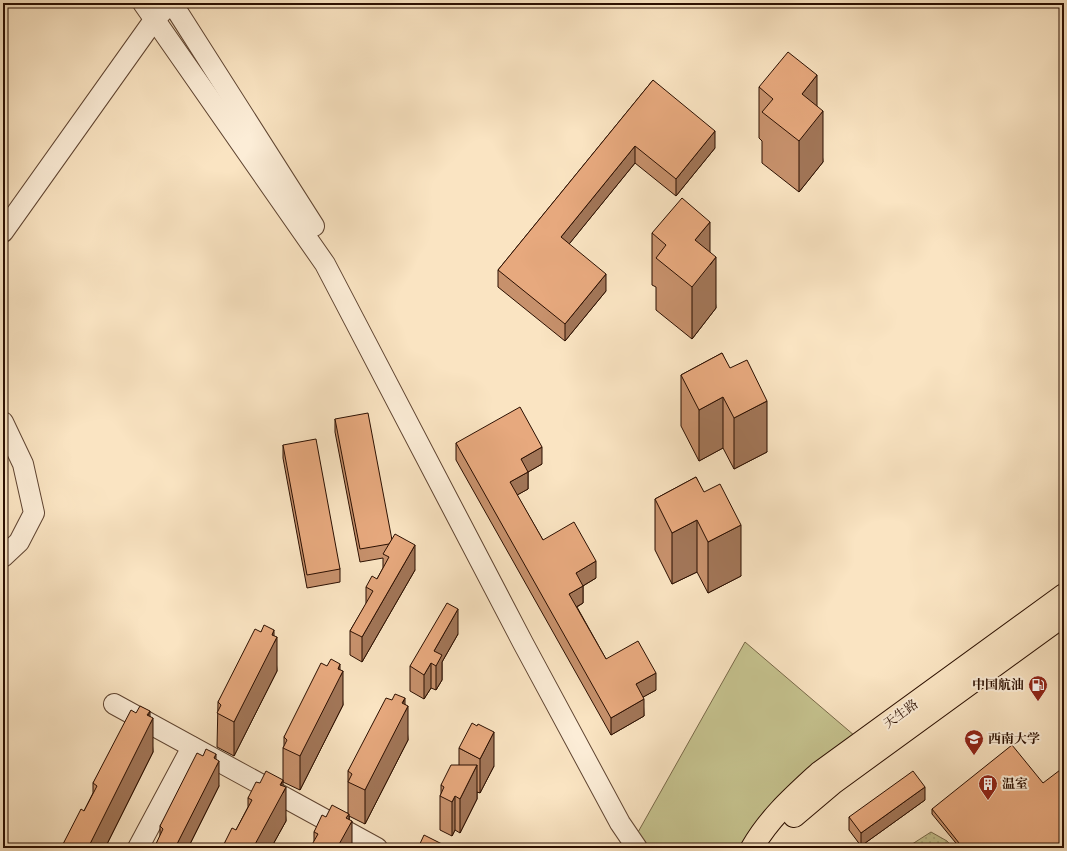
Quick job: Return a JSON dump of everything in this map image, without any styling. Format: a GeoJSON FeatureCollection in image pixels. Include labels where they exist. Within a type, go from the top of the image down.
{"type":"FeatureCollection","features":[{"type":"Feature","properties":{"kind":"highway","name":"天生路"},"geometry":{"type":"LineString","coordinates":[[752,848],[761,832],[786,804],[820,773],[1064,595]]}},
{"type":"Feature","properties":{"kind":"highway","name":"天生路"},"geometry":{"type":"LineString","coordinates":[[768,848],[773,839],[796,814],[833,783],[1064,615]]}},
{"type":"Feature","properties":{"kind":"street"},"geometry":{"type":"LineString","coordinates":[[143,3],[325,264],[523,643],[620,823],[637,848]]}},
{"type":"Feature","properties":{"kind":"street"},"geometry":{"type":"LineString","coordinates":[[3,232],[154,20],[172,3],[332,254],[404,415]]}},
{"type":"Feature","properties":{"kind":"street"},"geometry":{"type":"LineString","coordinates":[[3,422],[23,464],[34,513],[19,542],[3,557]]}},
{"type":"Feature","properties":{"kind":"street"},"geometry":{"type":"LineString","coordinates":[[114,704],[377,848]]}},
{"type":"Feature","properties":{"kind":"street"},"geometry":{"type":"LineString","coordinates":[[138,848],[192,747]]}},
{"type":"Feature","properties":{"kind":"shaded area"},"geometry":{"type":"Polygon","coordinates":[[[745,642],[862,742],[752,848],[637,848],[633,841],[745,642]]]}},
{"type":"Feature","properties":{"kind":"shaded area"},"geometry":{"type":"Polygon","coordinates":[[[931,832],[947,841],[953,848],[906,848],[931,832]]]}},
{"type":"Feature","properties":{"kind":"building"},"geometry":{"type":"Polygon","coordinates":[[[788,52],[817,75],[802,94],[823,111],[799,141],[762,112],[773,99],[759,87],[788,52]]]}},
{"type":"Feature","properties":{"kind":"building"},"geometry":{"type":"Polygon","coordinates":[[[653,80],[715,131],[676,179],[635,146],[561,237],[606,274],[565,324],[498,270],[653,80]]]}},
{"type":"Feature","properties":{"kind":"building"},"geometry":{"type":"Polygon","coordinates":[[[682,198],[710,222],[695,240],[716,257],[692,287],[656,258],[666,245],[652,233],[682,198]]]}},
{"type":"Feature","properties":{"kind":"building"},"geometry":{"type":"Polygon","coordinates":[[[722,353],[730,368],[747,360],[767,401],[734,418],[723,397],[699,410],[681,375],[722,353]]]}},
{"type":"Feature","properties":{"kind":"building"},"geometry":{"type":"Polygon","coordinates":[[[520,407],[542,447],[521,459],[528,472],[510,482],[543,540],[574,522],[596,561],[576,573],[583,586],[569,594],[606,659],[638,641],[656,673],[636,684],[644,699],[611,718],[456,443],[520,407]]]}},
{"type":"Feature","properties":{"kind":"building"},"geometry":{"type":"Polygon","coordinates":[[[368,413],[392,540],[389,544],[360,549],[335,419],[368,413]]]}},
{"type":"Feature","properties":{"kind":"building"},"geometry":{"type":"Polygon","coordinates":[[[316,439],[340,569],[307,575],[283,445],[316,439]]]}},
{"type":"Feature","properties":{"kind":"building"},"geometry":{"type":"Polygon","coordinates":[[[696,477],[704,492],[720,484],[741,525],[708,542],[697,520],[672,533],[655,499],[696,477]]]}},
{"type":"Feature","properties":{"kind":"building"},"geometry":{"type":"Polygon","coordinates":[[[395,534],[415,545],[362,637],[350,631],[373,591],[366,587],[372,576],[377,579],[389,557],[383,554],[395,534]]]}},
{"type":"Feature","properties":{"kind":"building"},"geometry":{"type":"Polygon","coordinates":[[[447,603],[458,609],[434,651],[442,655],[436,666],[431,663],[424,675],[410,666],[447,603]]]}},
{"type":"Feature","properties":{"kind":"building"},"geometry":{"type":"Polygon","coordinates":[[[264,625],[274,630],[272,635],[277,637],[234,722],[217,713],[221,705],[218,702],[255,629],[261,632],[264,625]]]}},
{"type":"Feature","properties":{"kind":"building"},"geometry":{"type":"Polygon","coordinates":[[[331,659],[340,664],[338,669],[343,671],[300,756],[283,748],[287,740],[284,737],[321,663],[327,666],[331,659]]]}},
{"type":"Feature","properties":{"kind":"building"},"geometry":{"type":"Polygon","coordinates":[[[395,694],[405,698],[402,703],[408,706],[365,790],[348,782],[352,774],[348,771],[386,698],[392,700],[395,694]]]}},
{"type":"Feature","properties":{"kind":"building"},"geometry":{"type":"Polygon","coordinates":[[[140,706],[150,711],[147,715],[153,718],[88,848],[61,848],[81,809],[84,811],[97,786],[93,783],[131,710],[136,713],[140,706]]]}},
{"type":"Feature","properties":{"kind":"building"},"geometry":{"type":"Polygon","coordinates":[[[472,723],[477,726],[478,724],[494,732],[480,759],[459,748],[472,723]]]}},
{"type":"Feature","properties":{"kind":"building"},"geometry":{"type":"Polygon","coordinates":[[[1012,745],[1043,783],[1064,767],[1064,848],[973,848],[970,844],[963,848],[932,809],[1012,745]]]}},
{"type":"Feature","properties":{"kind":"building"},"geometry":{"type":"Polygon","coordinates":[[[206,749],[216,754],[214,758],[219,761],[175,848],[154,848],[163,829],[160,826],[197,753],[203,756],[206,749]]]}},
{"type":"Feature","properties":{"kind":"building"},"geometry":{"type":"Polygon","coordinates":[[[451,765],[477,765],[460,799],[455,796],[452,802],[440,796],[444,787],[441,785],[451,765]]]}},
{"type":"Feature","properties":{"kind":"building"},"geometry":{"type":"Polygon","coordinates":[[[266,771],[283,780],[280,785],[286,787],[253,848],[227,848],[228,846],[224,844],[232,828],[236,830],[252,800],[248,798],[256,782],[260,783],[266,771]]]}},
{"type":"Feature","properties":{"kind":"building"},"geometry":{"type":"Polygon","coordinates":[[[913,771],[925,787],[861,833],[849,817],[913,771]]]}},
{"type":"Feature","properties":{"kind":"building"},"geometry":{"type":"Polygon","coordinates":[[[332,805],[349,814],[346,818],[352,821],[337,848],[310,848],[318,834],[314,832],[322,815],[326,817],[332,805]]]}},
{"type":"Feature","properties":{"kind":"building"},"geometry":{"type":"Polygon","coordinates":[[[424,835],[450,848],[418,848],[424,835]]]}},
{"type":"Feature","properties":{"kind":"place","name":"中国航油"},"geometry":{"type":"Point","coordinates":[1038,702]}},
{"type":"Feature","properties":{"kind":"place","name":"西南大学"},"geometry":{"type":"Point","coordinates":[974,756]}},
{"type":"Feature","properties":{"kind":"place","name":"温室"},"geometry":{"type":"Point","coordinates":[988,801]}}]}
